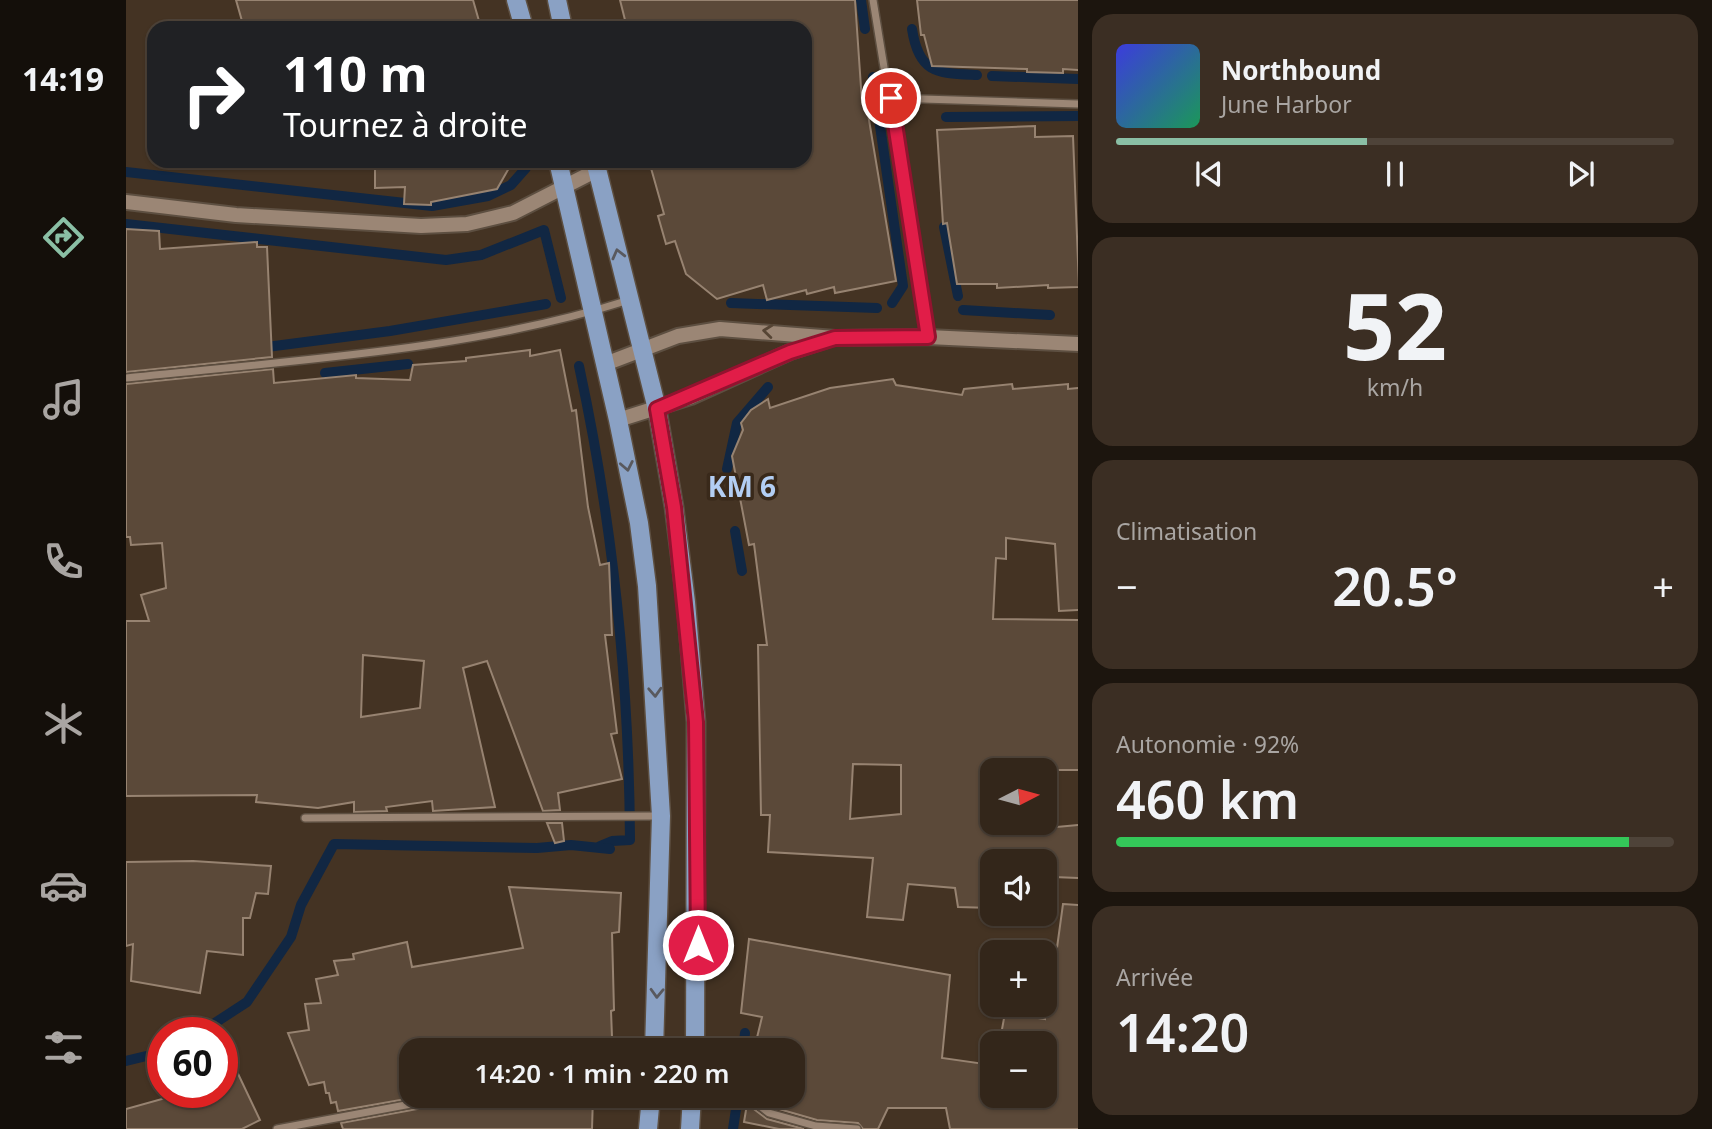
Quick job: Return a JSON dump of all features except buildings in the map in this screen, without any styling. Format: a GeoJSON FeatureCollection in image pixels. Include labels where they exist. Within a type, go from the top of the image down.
{"type":"FeatureCollection","features":[{"type":"Feature","properties":{"kind":"main road"},"geometry":{"type":"LineString","coordinates":[[516,0],[521,21]]}},
{"type":"Feature","properties":{"kind":"main road"},"geometry":{"type":"LineString","coordinates":[[557,0],[562,21]]}},
{"type":"Feature","properties":{"kind":"main road"},"geometry":{"type":"LineString","coordinates":[[560,168],[618,420],[639,523],[647,586],[661,816],[654,1038]]}},
{"type":"Feature","properties":{"kind":"main road"},"geometry":{"type":"LineString","coordinates":[[597,168],[644,350],[676,521],[696,722],[695,1038]]}},
{"type":"Feature","properties":{"kind":"main road"},"geometry":{"type":"LineString","coordinates":[[648,1129],[650,1108]]}},
{"type":"Feature","properties":{"kind":"main road"},"geometry":{"type":"LineString","coordinates":[[690,1129],[691,1108]]}},
{"type":"Feature","properties":{"kind":"street"},"geometry":{"type":"LineString","coordinates":[[873,0],[928,337]]}},
{"type":"Feature","properties":{"kind":"street"},"geometry":{"type":"LineString","coordinates":[[891,98],[1078,104]]}},
{"type":"Feature","properties":{"kind":"street"},"geometry":{"type":"LineString","coordinates":[[126,202],[236,215],[422,226],[467,224],[513,213],[565,188],[592,168]]}},
{"type":"Feature","properties":{"kind":"street"},"geometry":{"type":"LineString","coordinates":[[126,378],[427,344],[555,322],[630,300]]}},
{"type":"Feature","properties":{"kind":"street"},"geometry":{"type":"LineString","coordinates":[[605,364],[678,336],[720,329],[835,338],[928,337],[1078,344]]}},
{"type":"Feature","properties":{"kind":"street"},"geometry":{"type":"LineString","coordinates":[[618,420],[657,409],[790,352],[835,338]]}},
{"type":"Feature","properties":{"kind":"street"},"geometry":{"type":"LineString","coordinates":[[305,818],[661,816]]}},
{"type":"Feature","properties":{"kind":"street"},"geometry":{"type":"LineString","coordinates":[[277,1129],[399,1107]]}},
{"type":"Feature","properties":{"kind":"street"},"geometry":{"type":"LineString","coordinates":[[763,1108],[769,1113],[816,1126],[857,1129]]}},
{"type":"Feature","properties":{"kind":"waterway"},"geometry":{"type":"LineString","coordinates":[[861,0],[865,29]]}},
{"type":"Feature","properties":{"kind":"waterway"},"geometry":{"type":"LineString","coordinates":[[912,29],[919,55],[932,68],[977,75]]}},
{"type":"Feature","properties":{"kind":"waterway"},"geometry":{"type":"LineString","coordinates":[[992,76],[1078,79]]}},
{"type":"Feature","properties":{"kind":"waterway"},"geometry":{"type":"LineString","coordinates":[[873,77],[903,286],[892,303]]}},
{"type":"Feature","properties":{"kind":"waterway"},"geometry":{"type":"LineString","coordinates":[[946,117],[1078,116]]}},
{"type":"Feature","properties":{"kind":"waterway"},"geometry":{"type":"LineString","coordinates":[[126,172],[432,206],[488,196],[511,185],[526,168]]}},
{"type":"Feature","properties":{"kind":"waterway"},"geometry":{"type":"LineString","coordinates":[[126,224],[446,260],[481,255],[544,230],[561,298]]}},
{"type":"Feature","properties":{"kind":"waterway"},"geometry":{"type":"LineString","coordinates":[[944,227],[958,296]]}},
{"type":"Feature","properties":{"kind":"waterway"},"geometry":{"type":"LineString","coordinates":[[731,303],[877,308]]}},
{"type":"Feature","properties":{"kind":"waterway"},"geometry":{"type":"LineString","coordinates":[[259,348],[390,331],[546,304]]}},
{"type":"Feature","properties":{"kind":"waterway"},"geometry":{"type":"LineString","coordinates":[[963,310],[1050,315]]}},
{"type":"Feature","properties":{"kind":"waterway"},"geometry":{"type":"LineString","coordinates":[[325,373],[408,364]]}},
{"type":"Feature","properties":{"kind":"waterway"},"geometry":{"type":"LineString","coordinates":[[579,366],[610,543],[622,661],[629,780],[630,840],[612,841],[600,846]]}},
{"type":"Feature","properties":{"kind":"waterway"},"geometry":{"type":"LineString","coordinates":[[727,469],[737,423],[768,387]]}},
{"type":"Feature","properties":{"kind":"waterway"},"geometry":{"type":"LineString","coordinates":[[735,531],[742,571]]}},
{"type":"Feature","properties":{"kind":"waterway"},"geometry":{"type":"LineString","coordinates":[[224,1017],[247,1002],[291,937],[301,905],[334,844],[537,848],[571,845],[610,849]]}},
{"type":"Feature","properties":{"kind":"waterway"},"geometry":{"type":"LineString","coordinates":[[744,1038],[745,1033]]}},
{"type":"Feature","properties":{"kind":"waterway"},"geometry":{"type":"LineString","coordinates":[[126,1061],[147,1056]]}},
{"type":"Feature","properties":{"kind":"waterway"},"geometry":{"type":"LineString","coordinates":[[733,1129],[736,1108]]}},
{"type":"Feature","properties":{"kind":"district","name":"KM 6"},"geometry":{"type":"Point","coordinates":[742,487]}},
{"type":"Feature","properties":{"kind":"route"},"geometry":{"type":"LineString","coordinates":[[698,945],[696,722],[686,602],[674,507],[657,409],[691,397],[790,352],[835,338],[928,337],[891,98]]}}]}
